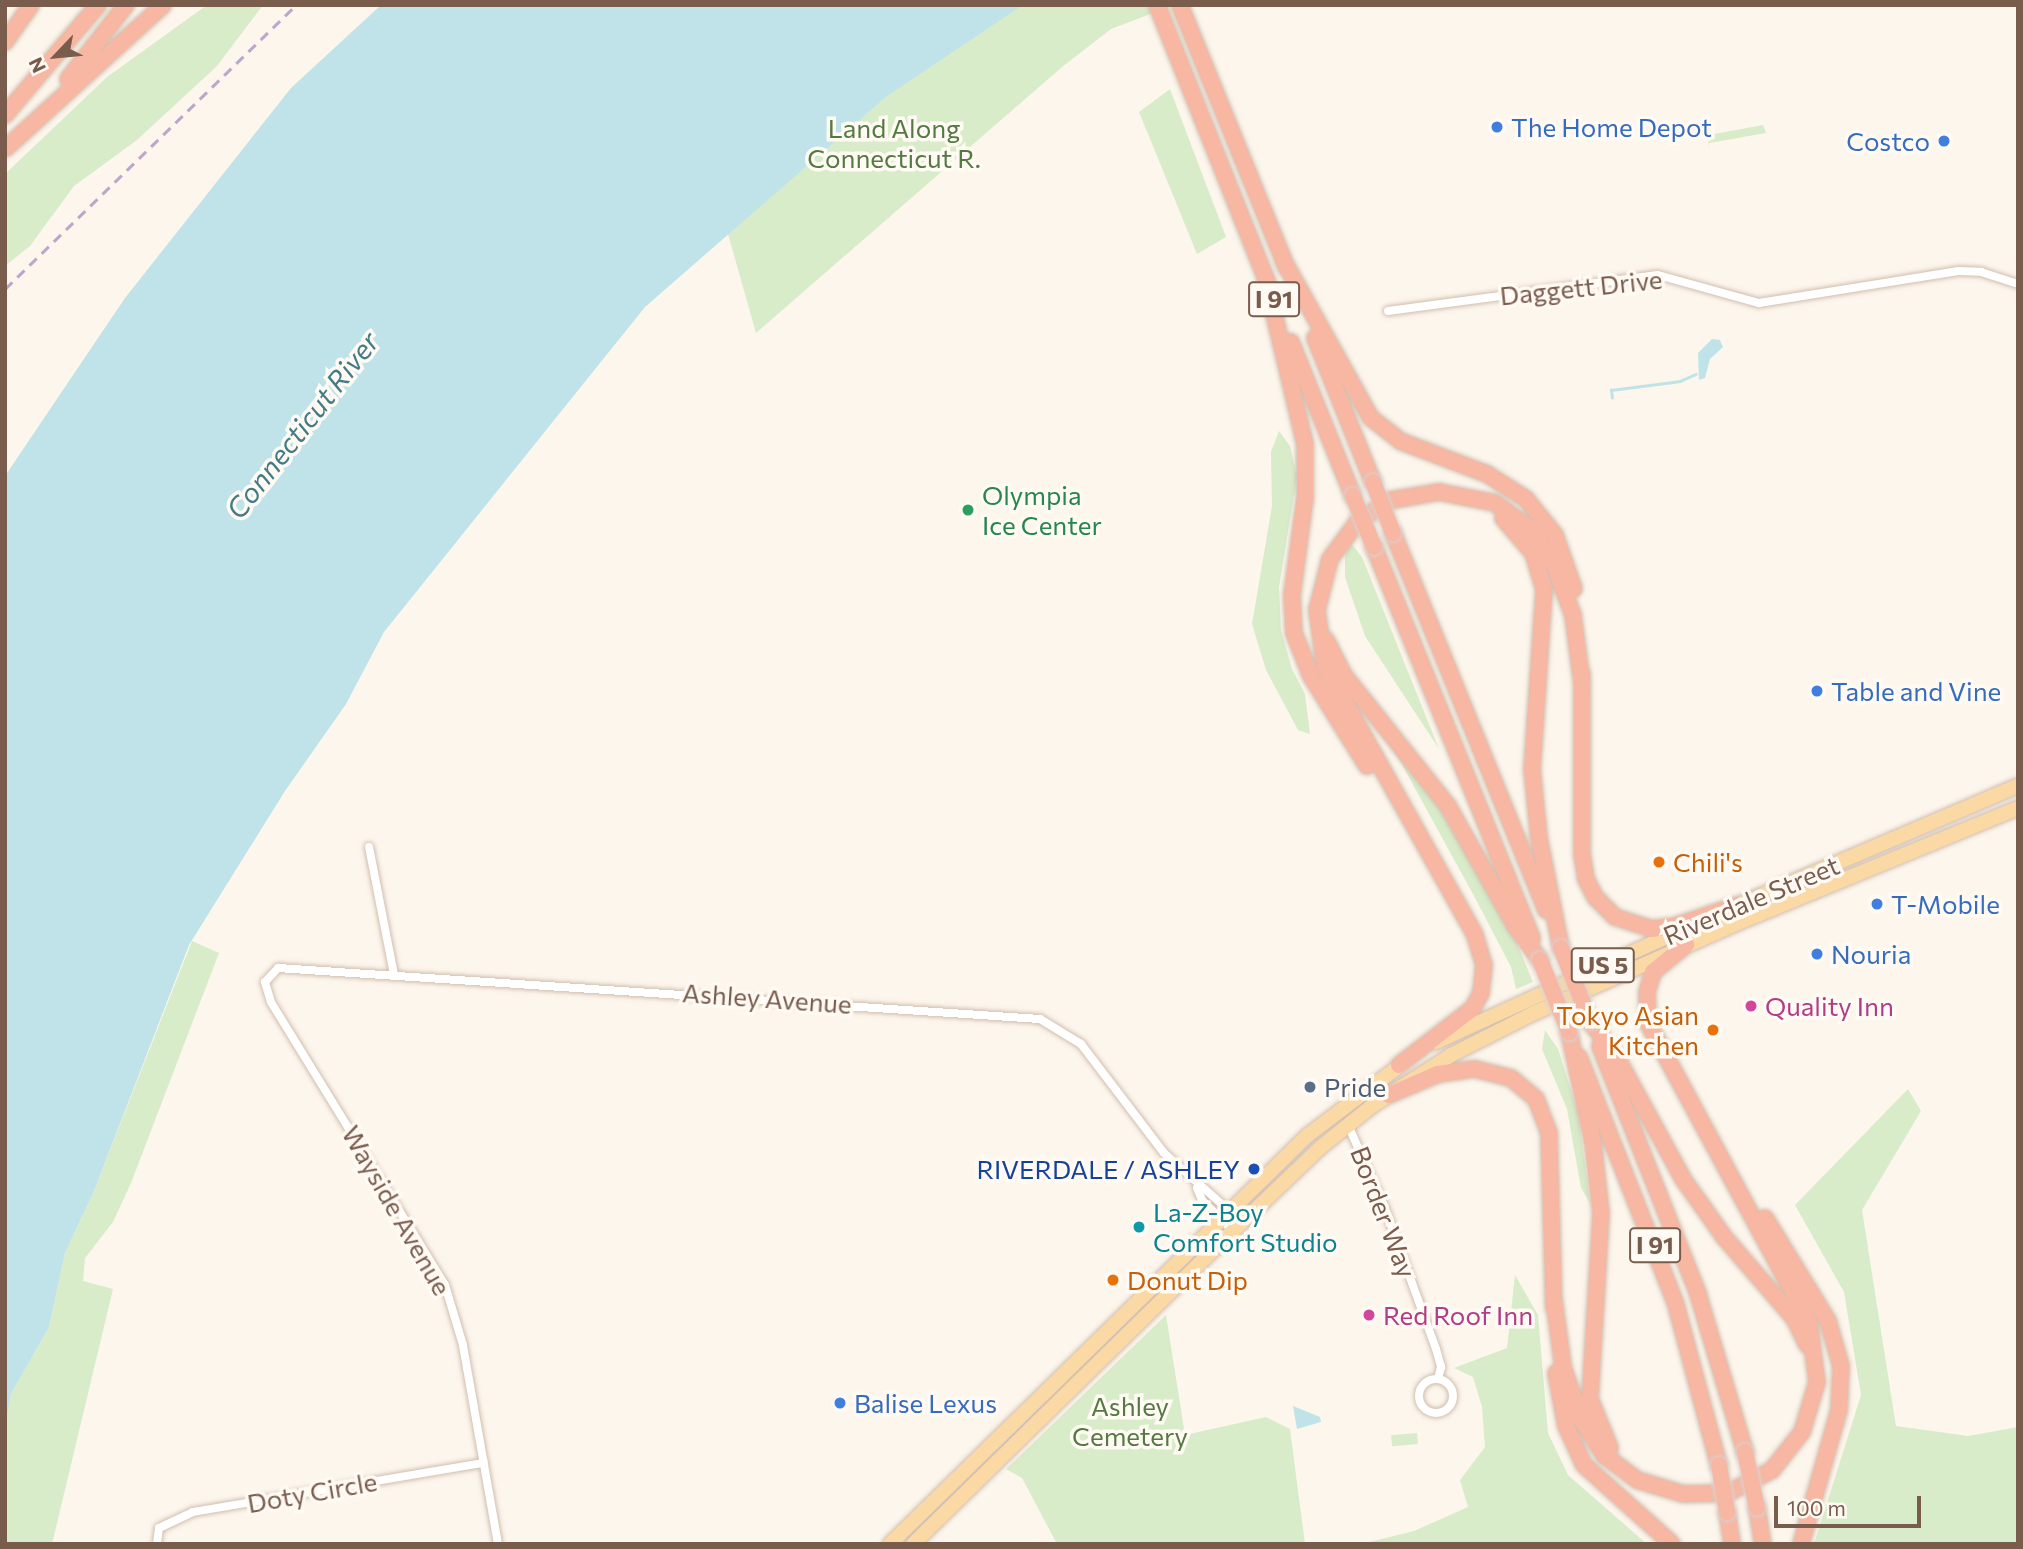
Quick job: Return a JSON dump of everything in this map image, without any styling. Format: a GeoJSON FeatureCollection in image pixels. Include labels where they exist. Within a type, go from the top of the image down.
{"type":"FeatureCollection","features":[{"type":"Feature","properties":{"kind":"highway"},"geometry":{"type":"LineString","coordinates":[[5,42],[31,5]]}},
{"type":"Feature","properties":{"kind":"highway"},"geometry":{"type":"LineString","coordinates":[[5,115],[98,5]]}},
{"type":"Feature","properties":{"kind":"highway"},"geometry":{"type":"LineString","coordinates":[[5,148],[126,5]]}},
{"type":"Feature","properties":{"kind":"highway"},"geometry":{"type":"LineString","coordinates":[[5,148],[163,5]]}},
{"type":"Feature","properties":{"kind":"highway","name":"I 91"},"geometry":{"type":"LineString","coordinates":[[1157,5],[1669,1282],[1698,1373],[1719,1465],[1732,1544]]}},
{"type":"Feature","properties":{"kind":"highway","name":"I 91"},"geometry":{"type":"LineString","coordinates":[[1180,5],[1698,1294],[1745,1452],[1763,1544]]}},
{"type":"Feature","properties":{"kind":"highway"},"geometry":{"type":"LineString","coordinates":[[1283,260],[1356,396],[1376,423],[1413,447],[1504,483],[1526,499],[1550,528],[1573,588],[1582,683],[1582,854],[1586,879],[1595,897],[1615,917],[1651,929],[1675,926],[1738,905]]}},
{"type":"Feature","properties":{"kind":"highway"},"geometry":{"type":"LineString","coordinates":[[1265,276],[1305,444],[1305,498],[1292,596],[1296,642],[1315,684],[1467,921]]}},
{"type":"Feature","properties":{"kind":"highway"},"geometry":{"type":"LineString","coordinates":[[1399,1065],[1464,1017],[1479,998],[1484,965],[1467,921],[1325,667],[1317,610],[1330,559],[1345,535],[1371,510],[1407,496],[1440,492],[1495,503],[1518,518],[1542,542],[1573,615],[1582,683]]}},
{"type":"Feature","properties":{"kind":"highway"},"geometry":{"type":"LineString","coordinates":[[1440,492],[1476,502],[1505,520],[1528,545],[1540,572],[1545,608],[1534,697],[1533,778],[1540,848],[1561,948]]}},
{"type":"Feature","properties":{"kind":"highway"},"geometry":{"type":"LineString","coordinates":[[1330,559],[1320,609],[1335,661],[1440,794],[1516,927],[1540,960]]}},
{"type":"Feature","properties":{"kind":"highway"},"geometry":{"type":"LineString","coordinates":[[1554,1300],[1565,1377],[1584,1427],[1617,1467],[1659,1488],[1707,1496],[1746,1486],[1786,1457],[1809,1416],[1818,1372],[1805,1312],[1661,1054],[1647,1016],[1648,983],[1658,965],[1686,945]]}},
{"type":"Feature","properties":{"kind":"highway"},"geometry":{"type":"LineString","coordinates":[[1590,1021],[1616,1056],[1649,1123],[1698,1201],[1799,1326],[1814,1371],[1809,1416]]}},
{"type":"Feature","properties":{"kind":"highway"},"geometry":{"type":"LineString","coordinates":[[1569,1032],[1600,1204],[1591,1406],[1602,1435],[1616,1456],[1659,1488]]}},
{"type":"Feature","properties":{"kind":"highway"},"geometry":{"type":"LineString","coordinates":[[1661,1054],[1823,1312],[1838,1348],[1841,1403],[1801,1544]]}},
{"type":"Feature","properties":{"kind":"highway"},"geometry":{"type":"LineString","coordinates":[[1390,1094],[1438,1074],[1475,1069],[1511,1079],[1536,1100],[1549,1133],[1558,1387],[1573,1447],[1595,1479],[1672,1544]]}},
{"type":"Feature","properties":{"kind":"main road","name":"Riverdale Street"},"geometry":{"type":"LineString","coordinates":[[890,1544],[1226,1215],[1351,1098],[1399,1065],[1473,1024],[1738,905],[2018,786]]}},
{"type":"Feature","properties":{"kind":"main road","name":"Riverdale Street"},"geometry":{"type":"LineString","coordinates":[[913,1544],[1237,1227],[1348,1125],[1390,1094],[1499,1029],[1686,945],[2018,808]]}},
{"type":"Feature","properties":{"kind":"street","name":"Daggett Drive"},"geometry":{"type":"LineString","coordinates":[[1388,310],[1658,275],[1759,303],[1958,271],[1981,272],[2018,284]]}},
{"type":"Feature","properties":{"kind":"street"},"geometry":{"type":"LineString","coordinates":[[369,847],[394,974]]}},
{"type":"Feature","properties":{"kind":"street","name":"Ashley Avenue"},"geometry":{"type":"LineString","coordinates":[[266,978],[288,967],[1040,1019],[1081,1044],[1142,1127],[1237,1227]]}},
{"type":"Feature","properties":{"kind":"street","name":"Wayside Avenue"},"geometry":{"type":"LineString","coordinates":[[266,978],[271,1002],[444,1285],[463,1345],[498,1544]]}},
{"type":"Feature","properties":{"kind":"street","name":"Border Way"},"geometry":{"type":"LineString","coordinates":[[1348,1125],[1384,1206],[1436,1349],[1441,1367],[1438,1379]]}},
{"type":"Feature","properties":{"kind":"street","name":"Border Way"},"geometry":{"type":"LineString","coordinates":[[1438,1379],[1452,1389],[1453,1401],[1447,1410],[1435,1413],[1424,1409],[1419,1394],[1424,1384],[1438,1379]]}},
{"type":"Feature","properties":{"kind":"street","name":"Doty Circle"},"geometry":{"type":"LineString","coordinates":[[157,1544],[159,1528],[193,1512],[484,1463]]}},
{"type":"Feature","properties":{"kind":"green space"},"geometry":{"type":"Polygon","coordinates":[[[207,5],[263,5],[217,66],[137,140],[74,186],[30,246],[5,266],[5,174],[107,77],[207,5]]]}},
{"type":"Feature","properties":{"kind":"green space","name":"Land Along Connecticut R."},"geometry":{"type":"Polygon","coordinates":[[[976,5],[1174,5],[1111,29],[1062,67],[756,333],[728,234],[976,5]]]}},
{"type":"Feature","properties":{"kind":"green space"},"geometry":{"type":"Polygon","coordinates":[[[1170,89],[1226,237],[1197,254],[1139,112],[1170,89]]]}},
{"type":"Feature","properties":{"kind":"green space"},"geometry":{"type":"Polygon","coordinates":[[[1763,125],[1766,133],[1709,143],[1708,151],[1709,135],[1763,125]]]}},
{"type":"Feature","properties":{"kind":"green space"},"geometry":{"type":"Polygon","coordinates":[[[1279,431],[1290,446],[1297,477],[1279,587],[1281,630],[1292,669],[1305,694],[1310,734],[1298,730],[1266,670],[1252,624],[1272,506],[1271,452],[1279,431]]]}},
{"type":"Feature","properties":{"kind":"green space"},"geometry":{"type":"Polygon","coordinates":[[[1351,543],[1362,557],[1439,749],[1365,636],[1345,577],[1345,553],[1351,543]]]}},
{"type":"Feature","properties":{"kind":"green space"},"geometry":{"type":"Polygon","coordinates":[[[1394,750],[1443,811],[1509,924],[1533,982],[1516,989],[1511,967],[1394,750]]]}},
{"type":"Feature","properties":{"kind":"green space"},"geometry":{"type":"Polygon","coordinates":[[[192,941],[219,953],[131,1183],[113,1222],[85,1258],[83,1281],[113,1289],[52,1544],[5,1544],[5,1429],[11,1394],[49,1327],[65,1253],[94,1191],[192,941]]]}},
{"type":"Feature","properties":{"kind":"green space"},"geometry":{"type":"Polygon","coordinates":[[[1545,1030],[1558,1049],[1578,1112],[1590,1203],[1581,1188],[1567,1109],[1542,1049],[1545,1030]]]}},
{"type":"Feature","properties":{"kind":"green space"},"geometry":{"type":"Polygon","coordinates":[[[1908,1089],[1921,1111],[1862,1210],[1896,1426],[1968,1436],[2018,1427],[2018,1544],[1814,1544],[1861,1395],[1844,1292],[1795,1205],[1908,1089]]]}},
{"type":"Feature","properties":{"kind":"green space"},"geometry":{"type":"Polygon","coordinates":[[[1515,1275],[1538,1315],[1548,1433],[1568,1475],[1647,1544],[1361,1544],[1414,1531],[1468,1507],[1460,1480],[1485,1447],[1482,1407],[1473,1377],[1454,1368],[1507,1348],[1515,1275]]]}},
{"type":"Feature","properties":{"kind":"green space","name":"Ashley Cemetery"},"geometry":{"type":"Polygon","coordinates":[[[1166,1315],[1185,1435],[1266,1417],[1290,1429],[1305,1544],[1057,1544],[1022,1478],[1006,1469],[1166,1315]]]}},
{"type":"Feature","properties":{"kind":"green space"},"geometry":{"type":"Polygon","coordinates":[[[1417,1433],[1418,1444],[1392,1446],[1391,1435],[1417,1433]]]}},
{"type":"Feature","properties":{"kind":"water","name":"Connecticut River"},"geometry":{"type":"Polygon","coordinates":[[[381,5],[1023,5],[887,96],[645,307],[384,632],[346,704],[285,791],[189,945],[94,1191],[65,1253],[49,1327],[11,1394],[5,1429],[5,476],[125,298],[291,88],[381,5]]]}},
{"type":"Feature","properties":{"kind":"water"},"geometry":{"type":"Polygon","coordinates":[[[1712,339],[1720,340],[1723,347],[1710,359],[1705,378],[1699,380],[1698,353],[1712,339]]]}},
{"type":"Feature","properties":{"kind":"water"},"geometry":{"type":"Polygon","coordinates":[[[1293,1406],[1320,1417],[1321,1422],[1297,1429],[1293,1406]]]}},
{"type":"Feature","properties":{"kind":"waterway"},"geometry":{"type":"LineString","coordinates":[[1612,398],[1611,390],[1680,381],[1696,374]]}},
{"type":"Feature","properties":{"kind":"railway"},"geometry":{"type":"LineString","coordinates":[[5,289],[296,5]]}},
{"type":"Feature","properties":{"kind":"place","name":"The Home Depot"},"geometry":{"type":"Point","coordinates":[1497,127]}},
{"type":"Feature","properties":{"kind":"place","name":"Costco"},"geometry":{"type":"Point","coordinates":[1944,141]}},
{"type":"Feature","properties":{"kind":"place","name":"Olympia Ice Center"},"geometry":{"type":"Point","coordinates":[968,510]}},
{"type":"Feature","properties":{"kind":"place","name":"Table and Vine"},"geometry":{"type":"Point","coordinates":[1817,691]}},
{"type":"Feature","properties":{"kind":"place","name":"Chili's"},"geometry":{"type":"Point","coordinates":[1659,862]}},
{"type":"Feature","properties":{"kind":"place","name":"T-Mobile"},"geometry":{"type":"Point","coordinates":[1877,904]}},
{"type":"Feature","properties":{"kind":"place","name":"Nouria"},"geometry":{"type":"Point","coordinates":[1817,954]}},
{"type":"Feature","properties":{"kind":"place","name":"Quality Inn"},"geometry":{"type":"Point","coordinates":[1751,1006]}},
{"type":"Feature","properties":{"kind":"place","name":"Tokyo Asian Kitchen"},"geometry":{"type":"Point","coordinates":[1713,1030]}},
{"type":"Feature","properties":{"kind":"place","name":"Pride"},"geometry":{"type":"Point","coordinates":[1310,1087]}},
{"type":"Feature","properties":{"kind":"place","name":"RIVERDALE / ASHLEY"},"geometry":{"type":"Point","coordinates":[1254,1169]}},
{"type":"Feature","properties":{"kind":"place","name":"La-Z-Boy Comfort Studio"},"geometry":{"type":"Point","coordinates":[1139,1227]}},
{"type":"Feature","properties":{"kind":"place","name":"Donut Dip"},"geometry":{"type":"Point","coordinates":[1113,1280]}},
{"type":"Feature","properties":{"kind":"place","name":"Red Roof Inn"},"geometry":{"type":"Point","coordinates":[1369,1315]}},
{"type":"Feature","properties":{"kind":"place","name":"Balise Lexus"},"geometry":{"type":"Point","coordinates":[840,1403]}}]}
